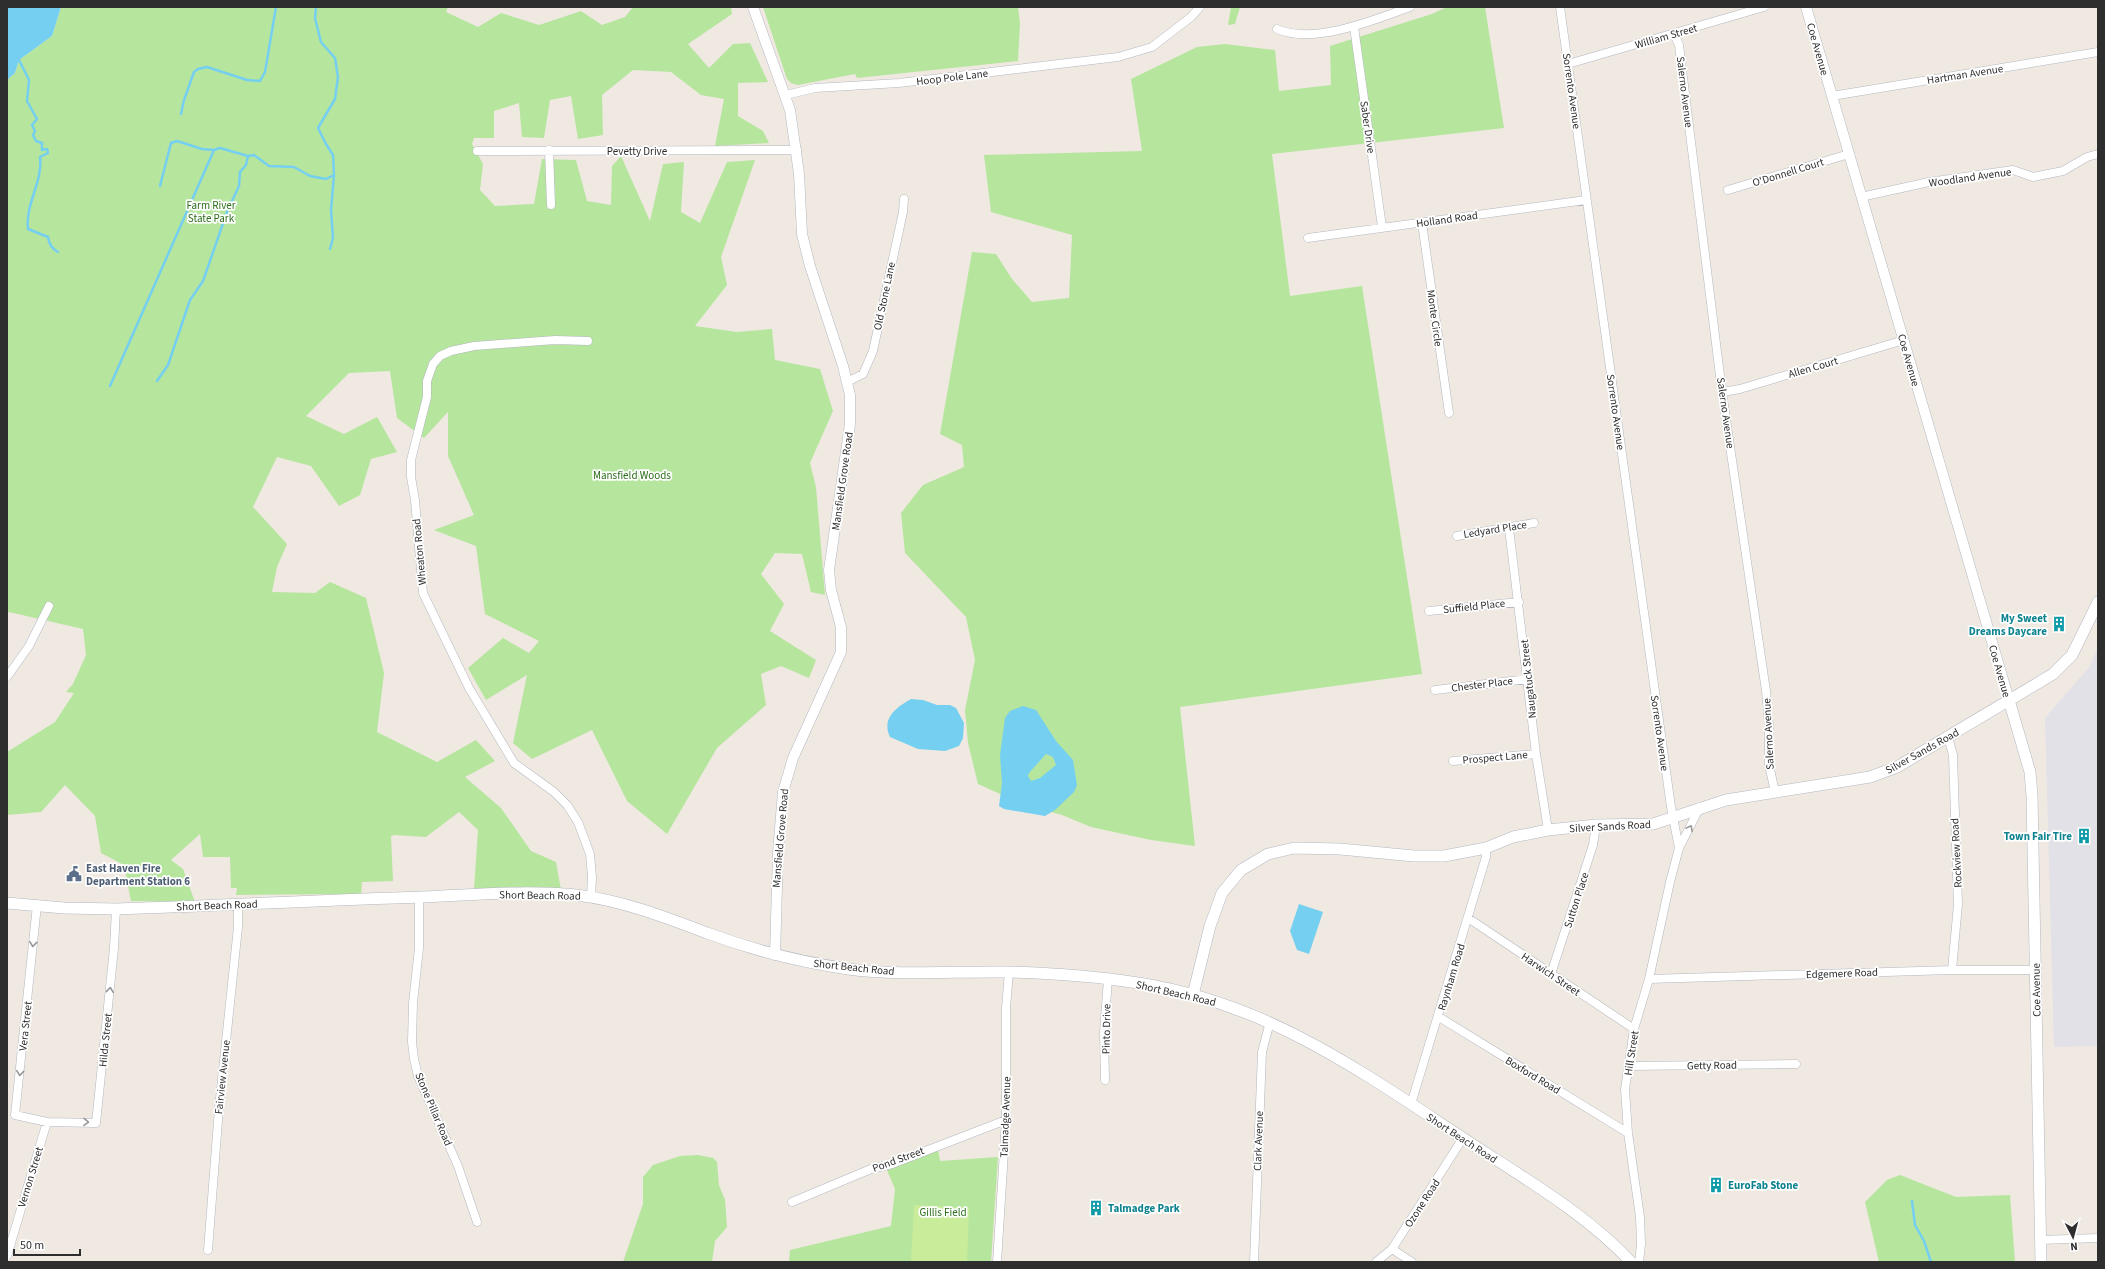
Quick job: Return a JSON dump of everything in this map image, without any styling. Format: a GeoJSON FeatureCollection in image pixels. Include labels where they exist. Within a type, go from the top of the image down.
{"type":"FeatureCollection","features":[{"type":"Feature","properties":{"kind":"main road","name":"Silver Sands Road"},"geometry":{"type":"LineString","coordinates":[[1193,995],[1215,909],[1231,880],[1241,870],[1256,860],[1281,850],[1294,848],[1362,850],[1429,857],[1486,848],[1513,838],[1548,830],[1596,825],[1644,825],[1726,800],[1841,782],[1885,773],[2043,681],[2069,660],[2079,644],[2098,602]]}},
{"type":"Feature","properties":{"kind":"main road","name":"Coe Avenue"},"geometry":{"type":"LineString","coordinates":[[2009,700],[2030,772],[2041,1262]]}},
{"type":"Feature","properties":{"kind":"main road","name":"Short Beach Road"},"geometry":{"type":"LineString","coordinates":[[7,903],[116,909],[540,893],[591,897],[644,910],[775,955],[822,965],[875,972],[1009,972],[1108,979],[1150,985],[1223,1004],[1270,1022],[1344,1061],[1552,1197],[1595,1228],[1631,1262]]}},
{"type":"Feature","properties":{"kind":"street","name":"Mansfield Grove Road"},"geometry":{"type":"LineString","coordinates":[[753,7],[786,95],[797,150],[801,217],[806,253],[847,382],[851,408],[829,570],[831,590],[841,626],[841,652],[793,758],[783,792],[778,852],[775,955]]}},
{"type":"Feature","properties":{"kind":"street","name":"Hoop Pole Lane"},"geometry":{"type":"LineString","coordinates":[[786,95],[815,88],[899,84],[1118,57],[1152,47],[1191,17],[1200,7]]}},
{"type":"Feature","properties":{"kind":"street"},"geometry":{"type":"LineString","coordinates":[[1277,29],[1294,34],[1354,27],[1410,7]]}},
{"type":"Feature","properties":{"kind":"street","name":"Sorrento Avenue"},"geometry":{"type":"LineString","coordinates":[[1560,7],[1673,817]]}},
{"type":"Feature","properties":{"kind":"street","name":"William Street"},"geometry":{"type":"LineString","coordinates":[[1568,64],[1764,7]]}},
{"type":"Feature","properties":{"kind":"street","name":"Coe Avenue"},"geometry":{"type":"LineString","coordinates":[[1806,7],[2009,700]]}},
{"type":"Feature","properties":{"kind":"street","name":"Saber Drive"},"geometry":{"type":"LineString","coordinates":[[1354,27],[1382,227]]}},
{"type":"Feature","properties":{"kind":"street","name":"Salerno Avenue"},"geometry":{"type":"LineString","coordinates":[[1674,34],[1679,45],[1722,392],[1766,691],[1769,725],[1769,765],[1775,792]]}},
{"type":"Feature","properties":{"kind":"street","name":"Hartman Avenue"},"geometry":{"type":"LineString","coordinates":[[1832,96],[2098,52]]}},
{"type":"Feature","properties":{"kind":"street"},"geometry":{"type":"LineString","coordinates":[[549,150],[551,206]]}},
{"type":"Feature","properties":{"kind":"street","name":"Pevetty Drive"},"geometry":{"type":"LineString","coordinates":[[477,151],[797,150]]}},
{"type":"Feature","properties":{"kind":"street","name":"O'Donnell Court"},"geometry":{"type":"LineString","coordinates":[[1728,190],[1848,154]]}},
{"type":"Feature","properties":{"kind":"street","name":"Woodland Avenue"},"geometry":{"type":"LineString","coordinates":[[1861,197],[1929,182],[2013,170],[2033,177],[2063,171],[2087,157],[2098,154]]}},
{"type":"Feature","properties":{"kind":"street","name":"Old Stone Lane"},"geometry":{"type":"LineString","coordinates":[[847,382],[863,374],[868,366],[903,212],[904,199]]}},
{"type":"Feature","properties":{"kind":"street","name":"Holland Road"},"geometry":{"type":"LineString","coordinates":[[1308,238],[1586,200]]}},
{"type":"Feature","properties":{"kind":"street","name":"Monte Circle"},"geometry":{"type":"LineString","coordinates":[[1422,223],[1449,413]]}},
{"type":"Feature","properties":{"kind":"street","name":"Wheaton Road"},"geometry":{"type":"LineString","coordinates":[[588,341],[555,340],[474,346],[451,351],[440,356],[433,364],[427,381],[427,397],[411,460],[411,477],[415,500],[423,593],[470,688],[514,763],[554,792],[567,805],[578,822],[590,854],[592,877],[591,897]]}},
{"type":"Feature","properties":{"kind":"street","name":"Allen Court"},"geometry":{"type":"LineString","coordinates":[[1722,392],[1740,389],[1904,340]]}},
{"type":"Feature","properties":{"kind":"street","name":"Ledyard Place"},"geometry":{"type":"LineString","coordinates":[[1457,536],[1534,523]]}},
{"type":"Feature","properties":{"kind":"street","name":"Naugatuck Street"},"geometry":{"type":"LineString","coordinates":[[1509,528],[1536,754],[1548,830]]}},
{"type":"Feature","properties":{"kind":"street","name":"Suffield Place"},"geometry":{"type":"LineString","coordinates":[[1429,611],[1519,602]]}},
{"type":"Feature","properties":{"kind":"street"},"geometry":{"type":"LineString","coordinates":[[7,677],[29,646],[49,606]]}},
{"type":"Feature","properties":{"kind":"street","name":"Chester Place"},"geometry":{"type":"LineString","coordinates":[[1435,690],[1528,679]]}},
{"type":"Feature","properties":{"kind":"street","name":"Rockview Road"},"geometry":{"type":"LineString","coordinates":[[1948,737],[1953,755],[1958,904],[1952,970]]}},
{"type":"Feature","properties":{"kind":"street","name":"Prospect Lane"},"geometry":{"type":"LineString","coordinates":[[1453,761],[1536,754]]}},
{"type":"Feature","properties":{"kind":"street","name":"Hill Street"},"geometry":{"type":"LineString","coordinates":[[1639,1262],[1641,1244],[1640,1217],[1628,1133],[1626,1089],[1629,1066],[1634,1029],[1649,979],[1664,906],[1679,848],[1700,807]]}},
{"type":"Feature","properties":{"kind":"street","name":"Hill Street"},"geometry":{"type":"LineString","coordinates":[[1673,817],[1679,848]]}},
{"type":"Feature","properties":{"kind":"street","name":"Sutton Place"},"geometry":{"type":"LineString","coordinates":[[1551,974],[1593,845],[1596,825]]}},
{"type":"Feature","properties":{"kind":"street","name":"Raynham Road"},"geometry":{"type":"LineString","coordinates":[[1411,1104],[1439,1017],[1486,857],[1486,848]]}},
{"type":"Feature","properties":{"kind":"street","name":"Stone Pillar Road"},"geometry":{"type":"LineString","coordinates":[[419,897],[419,948],[413,1003],[412,1042],[414,1059],[418,1076],[458,1166],[477,1222]]}},
{"type":"Feature","properties":{"kind":"street","name":"Fairview Avenue"},"geometry":{"type":"LineString","coordinates":[[208,1250],[219,1108],[238,927],[238,904]]}},
{"type":"Feature","properties":{"kind":"street","name":"Vera Street"},"geometry":{"type":"LineString","coordinates":[[37,905],[15,1115],[47,1122]]}},
{"type":"Feature","properties":{"kind":"street","name":"Hilda Street"},"geometry":{"type":"LineString","coordinates":[[47,1122],[96,1123],[114,948],[116,909]]}},
{"type":"Feature","properties":{"kind":"street","name":"Harwich Street"},"geometry":{"type":"LineString","coordinates":[[1468,918],[1634,1029]]}},
{"type":"Feature","properties":{"kind":"street","name":"Edgemere Road"},"geometry":{"type":"LineString","coordinates":[[1649,979],[1952,970],[2035,970]]}},
{"type":"Feature","properties":{"kind":"street","name":"Talmadge Avenue"},"geometry":{"type":"LineString","coordinates":[[997,1262],[1006,1120],[1006,1008],[1009,972]]}},
{"type":"Feature","properties":{"kind":"street","name":"Pinto Drive"},"geometry":{"type":"LineString","coordinates":[[1105,1080],[1104,1032],[1108,979]]}},
{"type":"Feature","properties":{"kind":"street","name":"Boxford Road"},"geometry":{"type":"LineString","coordinates":[[1439,1017],[1628,1133]]}},
{"type":"Feature","properties":{"kind":"street","name":"Clark Avenue"},"geometry":{"type":"LineString","coordinates":[[1254,1262],[1262,1052],[1270,1022]]}},
{"type":"Feature","properties":{"kind":"street","name":"Getty Road"},"geometry":{"type":"LineString","coordinates":[[1629,1066],[1796,1064]]}},
{"type":"Feature","properties":{"kind":"street","name":"Pond Street"},"geometry":{"type":"LineString","coordinates":[[792,1202],[871,1169],[892,1164],[1006,1120]]}},
{"type":"Feature","properties":{"kind":"street","name":"Vernon Street"},"geometry":{"type":"LineString","coordinates":[[7,1256],[47,1122]]}},
{"type":"Feature","properties":{"kind":"street","name":"Ozone Road"},"geometry":{"type":"LineString","coordinates":[[1376,1262],[1392,1249],[1463,1138]]}},
{"type":"Feature","properties":{"kind":"street"},"geometry":{"type":"LineString","coordinates":[[2041,1240],[2098,1238]]}},
{"type":"Feature","properties":{"kind":"street"},"geometry":{"type":"LineString","coordinates":[[1392,1249],[1412,1262]]}},
{"type":"Feature","properties":{"kind":"shaded area"},"geometry":{"type":"Polygon","coordinates":[[[2098,647],[2098,1046],[2054,1047],[2045,718],[2090,666],[2098,647]]]}},
{"type":"Feature","properties":{"kind":"green space","name":"Mansfield Woods"},"geometry":{"type":"Polygon","coordinates":[[[61,7],[448,7],[446,12],[478,27],[501,13],[539,25],[581,11],[602,25],[625,17],[633,7],[731,7],[732,14],[688,44],[709,68],[733,44],[750,43],[768,82],[738,83],[738,116],[763,131],[769,143],[715,146],[724,99],[701,95],[671,72],[633,70],[602,95],[603,135],[578,139],[571,96],[550,100],[544,138],[522,137],[519,103],[494,111],[494,138],[474,138],[472,144],[483,164],[480,190],[495,206],[534,204],[542,159],[576,160],[587,201],[611,205],[612,166],[621,156],[650,221],[663,164],[684,162],[681,212],[700,223],[727,162],[755,160],[721,257],[727,285],[695,326],[737,332],[772,329],[775,360],[820,369],[833,411],[810,463],[816,487],[825,595],[811,592],[802,554],[775,553],[761,574],[784,604],[770,631],[816,660],[809,678],[781,666],[761,674],[766,705],[717,748],[667,834],[627,801],[592,730],[532,759],[513,743],[527,675],[486,700],[468,668],[503,638],[529,653],[539,641],[485,614],[476,546],[434,530],[474,515],[448,456],[448,412],[424,438],[397,418],[390,371],[349,373],[306,416],[344,434],[377,417],[397,452],[371,459],[360,495],[339,506],[311,466],[277,457],[253,507],[287,544],[277,567],[272,592],[315,593],[330,582],[366,598],[384,673],[377,732],[437,762],[476,740],[495,761],[465,777],[501,808],[531,851],[556,862],[561,890],[474,889],[478,830],[459,812],[426,837],[391,836],[393,881],[362,882],[361,894],[236,895],[237,888],[231,888],[230,857],[203,857],[200,834],[171,860],[183,869],[195,902],[131,901],[124,865],[101,853],[95,816],[65,785],[41,812],[7,815],[7,752],[55,722],[74,693],[66,692],[73,684],[86,655],[83,629],[9,612],[7,614],[7,80],[15,73],[19,60],[52,36],[61,7]]]}},
{"type":"Feature","properties":{"kind":"green space"},"geometry":{"type":"Polygon","coordinates":[[[763,7],[1018,7],[1020,23],[1018,61],[857,78],[855,74],[798,85],[791,83],[787,79],[763,7]]]}},
{"type":"Feature","properties":{"kind":"green space"},"geometry":{"type":"Polygon","coordinates":[[[1231,7],[1240,7],[1235,24],[1228,25],[1231,7]]]}},
{"type":"Feature","properties":{"kind":"green space"},"geometry":{"type":"Polygon","coordinates":[[[1447,7],[1485,7],[1504,128],[1272,154],[1290,296],[1362,286],[1422,674],[1180,707],[1195,846],[1151,840],[1091,827],[1062,815],[1020,803],[978,784],[968,743],[965,710],[975,660],[966,617],[905,553],[901,513],[923,485],[964,467],[962,445],[940,434],[972,252],[996,254],[1012,279],[1032,302],[1069,298],[1072,235],[991,212],[984,155],[1142,151],[1131,79],[1197,47],[1225,44],[1275,50],[1279,91],[1331,85],[1330,46],[1432,14],[1447,7]]]}},
{"type":"Feature","properties":{"kind":"green space","name":"Gillis Field"},"geometry":{"type":"Polygon","coordinates":[[[938,1149],[940,1161],[998,1157],[991,1262],[789,1262],[790,1250],[891,1226],[895,1189],[886,1168],[938,1149]]]}},
{"type":"Feature","properties":{"kind":"green space"},"geometry":{"type":"Polygon","coordinates":[[[698,1155],[713,1158],[717,1162],[719,1185],[725,1200],[727,1227],[715,1241],[712,1262],[623,1262],[643,1204],[643,1177],[653,1165],[680,1156],[698,1155]]]}},
{"type":"Feature","properties":{"kind":"green space"},"geometry":{"type":"Polygon","coordinates":[[[1900,1175],[1956,1197],[2010,1195],[2015,1262],[1879,1262],[1865,1202],[1887,1180],[1900,1175]]]}},
{"type":"Feature","properties":{"kind":"green space"},"geometry":{"type":"Polygon","coordinates":[[[914,1205],[969,1208],[967,1262],[911,1262],[914,1205]]]}},
{"type":"Feature","properties":{"kind":"water"},"geometry":{"type":"Polygon","coordinates":[[[7,7],[61,7],[52,36],[19,60],[15,73],[7,80],[7,7]]]}},
{"type":"Feature","properties":{"kind":"water"},"geometry":{"type":"Polygon","coordinates":[[[911,699],[923,700],[937,705],[950,705],[956,708],[964,723],[963,738],[959,746],[945,751],[918,749],[890,737],[888,730],[889,719],[896,710],[911,699]]]}},
{"type":"Feature","properties":{"kind":"water"},"geometry":{"type":"Polygon","coordinates":[[[1023,706],[1036,710],[1056,741],[1073,760],[1077,785],[1074,792],[1055,810],[1045,816],[1004,809],[999,806],[1002,783],[1000,755],[1005,718],[1010,711],[1023,706]],[[1046,754],[1029,773],[1028,776],[1031,781],[1040,778],[1056,765],[1053,757],[1046,754]]]}},
{"type":"Feature","properties":{"kind":"water"},"geometry":{"type":"Polygon","coordinates":[[[1299,904],[1323,912],[1309,954],[1297,950],[1290,931],[1299,904]]]}},
{"type":"Feature","properties":{"kind":"waterway"},"geometry":{"type":"LineString","coordinates":[[181,114],[184,100],[194,72],[198,69],[207,67],[247,80],[260,81],[265,72],[276,7]]}},
{"type":"Feature","properties":{"kind":"waterway"},"geometry":{"type":"LineString","coordinates":[[157,381],[168,365],[190,300],[203,281],[227,212],[239,186],[240,172],[246,165],[248,156],[254,155],[269,166],[294,167],[310,176],[326,179],[334,175],[333,155],[318,128],[335,99],[338,77],[335,58],[321,42],[315,18],[316,7]]}},
{"type":"Feature","properties":{"kind":"waterway"},"geometry":{"type":"LineString","coordinates":[[19,60],[29,80],[27,101],[37,119],[32,125],[35,131],[33,135],[36,141],[42,143],[42,150],[47,149],[48,153],[40,157],[39,175],[29,211],[28,229],[48,237],[51,246],[58,252]]}},
{"type":"Feature","properties":{"kind":"waterway"},"geometry":{"type":"LineString","coordinates":[[160,186],[171,143],[177,141],[202,149],[214,150]]}},
{"type":"Feature","properties":{"kind":"waterway"},"geometry":{"type":"LineString","coordinates":[[110,386],[214,150],[220,148],[248,156]]}},
{"type":"Feature","properties":{"kind":"waterway"},"geometry":{"type":"LineString","coordinates":[[330,249],[333,238],[331,210],[334,175]]}},
{"type":"Feature","properties":{"kind":"waterway"},"geometry":{"type":"LineString","coordinates":[[1912,1201],[1915,1225],[1924,1241],[1931,1262]]}},
{"type":"Feature","properties":{"kind":"place","name":"My Sweet Dreams Daycare"},"geometry":{"type":"Point","coordinates":[2059,624]}},
{"type":"Feature","properties":{"kind":"place","name":"Town Fair Tire"},"geometry":{"type":"Point","coordinates":[2084,836]}},
{"type":"Feature","properties":{"kind":"place","name":"East Haven Fire Department Station 6"},"geometry":{"type":"Point","coordinates":[74,874]}},
{"type":"Feature","properties":{"kind":"place","name":"EuroFab Stone"},"geometry":{"type":"Point","coordinates":[1716,1185]}},
{"type":"Feature","properties":{"kind":"place","name":"Talmadge Park"},"geometry":{"type":"Point","coordinates":[1096,1208]}},
{"type":"Feature","properties":{"kind":"park label","name":"Farm River State Park"},"geometry":{"type":"Point","coordinates":[211,211]}}]}
